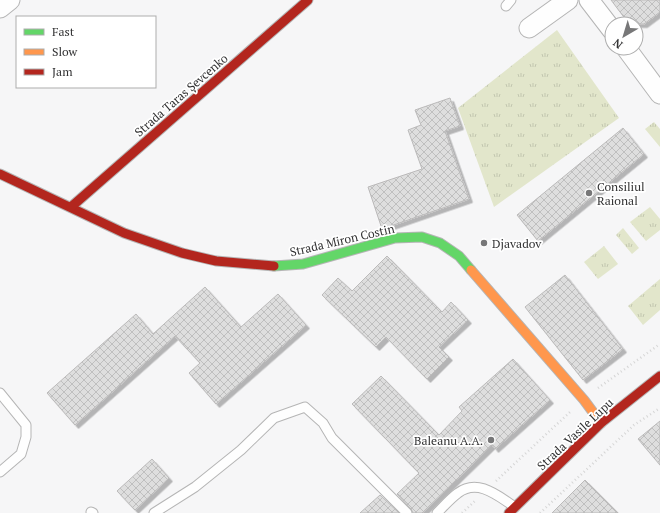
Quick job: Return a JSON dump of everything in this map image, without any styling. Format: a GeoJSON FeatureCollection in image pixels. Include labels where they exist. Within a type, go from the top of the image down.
{"type":"FeatureCollection","features":[{"type":"Feature","properties":{"kind":"street"},"geometry":{"type":"LineString","coordinates":[[0,8],[10,0]]}},
{"type":"Feature","properties":{"kind":"street","name":"Strada Taras Șevcenko"},"geometry":{"type":"LineString","coordinates":[[71,207],[308,0]]}},
{"type":"Feature","properties":{"kind":"street"},"geometry":{"type":"LineString","coordinates":[[529,28],[568,0]]}},
{"type":"Feature","properties":{"kind":"street"},"geometry":{"type":"LineString","coordinates":[[589,0],[604,20]]}},
{"type":"Feature","properties":{"kind":"street"},"geometry":{"type":"LineString","coordinates":[[632,56],[660,94]]}},
{"type":"Feature","properties":{"kind":"street","name":"Strada Miron Costin"},"geometry":{"type":"LineString","coordinates":[[0,174],[124,232],[182,253],[216,261],[272,266],[303,264],[396,238],[422,236],[440,243],[459,256],[584,400],[601,423]]}},
{"type":"Feature","properties":{"kind":"street","name":"Strada Vasile Lupu"},"geometry":{"type":"LineString","coordinates":[[512,510],[601,423],[660,376]]}},
{"type":"Feature","properties":{"kind":"lane"},"geometry":{"type":"LineString","coordinates":[[0,393],[26,424],[26,437],[21,454],[0,472]]}},
{"type":"Feature","properties":{"kind":"lane"},"geometry":{"type":"LineString","coordinates":[[154,513],[195,487],[241,450],[274,418],[305,407],[322,422],[332,438],[407,513]]}},
{"type":"Feature","properties":{"kind":"lane"},"geometry":{"type":"LineString","coordinates":[[438,513],[459,492],[471,487],[488,489],[512,510]]}},
{"type":"Feature","properties":{"kind":"path"},"geometry":{"type":"LineString","coordinates":[[462,513],[584,400],[660,344]]}},
{"type":"Feature","properties":{"kind":"path"},"geometry":{"type":"LineString","coordinates":[[540,513],[634,425],[660,408]]}},
{"type":"Feature","properties":{"kind":"green space"},"geometry":{"type":"Polygon","coordinates":[[[557,30],[619,118],[494,207],[458,108],[557,30]]]}},
{"type":"Feature","properties":{"kind":"green space"},"geometry":{"type":"Polygon","coordinates":[[[654,122],[660,129],[660,147],[645,129],[654,122]]]}},
{"type":"Feature","properties":{"kind":"green space"},"geometry":{"type":"Polygon","coordinates":[[[650,207],[660,219],[660,230],[646,241],[630,222],[650,207]]]}},
{"type":"Feature","properties":{"kind":"green space"},"geometry":{"type":"Polygon","coordinates":[[[623,228],[639,248],[632,254],[616,235],[623,228]]]}},
{"type":"Feature","properties":{"kind":"green space"},"geometry":{"type":"Polygon","coordinates":[[[604,246],[618,264],[598,279],[584,262],[604,246]]]}},
{"type":"Feature","properties":{"kind":"green space"},"geometry":{"type":"Polygon","coordinates":[[[660,279],[660,310],[643,325],[628,306],[660,279]]]}},
{"type":"Feature","properties":{"kind":"building"},"geometry":{"type":"Polygon","coordinates":[[[611,0],[660,0],[660,12],[644,24],[644,16],[623,16],[611,0]]]}},
{"type":"Feature","properties":{"kind":"building"},"geometry":{"type":"Polygon","coordinates":[[[450,98],[460,126],[445,131],[469,199],[382,229],[368,187],[422,169],[408,130],[421,125],[415,110],[450,98]]]}},
{"type":"Feature","properties":{"kind":"building"},"geometry":{"type":"Polygon","coordinates":[[[623,128],[644,154],[538,241],[517,215],[623,128]]]}},
{"type":"Feature","properties":{"kind":"building"},"geometry":{"type":"Polygon","coordinates":[[[387,256],[442,312],[451,302],[468,320],[439,347],[449,357],[427,379],[386,337],[376,347],[322,295],[338,278],[352,291],[387,256]]]}},
{"type":"Feature","properties":{"kind":"building"},"geometry":{"type":"Polygon","coordinates":[[[565,275],[623,349],[583,380],[525,307],[565,275]]]}},
{"type":"Feature","properties":{"kind":"building"},"geometry":{"type":"Polygon","coordinates":[[[205,287],[241,327],[278,294],[306,325],[216,404],[189,373],[200,363],[175,336],[75,425],[47,393],[136,314],[153,334],[205,287]]]}},
{"type":"Feature","properties":{"kind":"building"},"geometry":{"type":"Polygon","coordinates":[[[513,359],[550,400],[495,449],[492,445],[422,513],[413,513],[397,494],[419,473],[352,404],[381,376],[439,435],[462,411],[459,407],[513,359]]]}},
{"type":"Feature","properties":{"kind":"building"},"geometry":{"type":"Polygon","coordinates":[[[660,421],[660,465],[638,439],[660,421]]]}},
{"type":"Feature","properties":{"kind":"building"},"geometry":{"type":"Polygon","coordinates":[[[152,459],[169,478],[135,510],[117,491],[152,459]]]}},
{"type":"Feature","properties":{"kind":"building"},"geometry":{"type":"Polygon","coordinates":[[[585,480],[618,513],[552,513],[585,480]]]}},
{"type":"Feature","properties":{"kind":"building"},"geometry":{"type":"Polygon","coordinates":[[[380,495],[399,513],[360,513],[380,495]]]}},
{"type":"Feature","properties":{"kind":"traffic: fast"},"geometry":{"type":"LineString","coordinates":[[274,266],[303,264],[395,238],[422,237],[440,243],[459,256],[471,270]]}},
{"type":"Feature","properties":{"kind":"traffic: slow"},"geometry":{"type":"LineString","coordinates":[[471,270],[584,400],[601,423]]}},
{"type":"Feature","properties":{"kind":"traffic: jam"},"geometry":{"type":"LineString","coordinates":[[71,207],[308,0]]}},
{"type":"Feature","properties":{"kind":"traffic: jam"},"geometry":{"type":"LineString","coordinates":[[0,174],[124,233],[182,253],[216,261],[274,266]]}},
{"type":"Feature","properties":{"kind":"traffic: jam"},"geometry":{"type":"LineString","coordinates":[[509,513],[601,423],[660,376]]}},
{"type":"Feature","properties":{"kind":"place","name":"Consiliul Raional"},"geometry":{"type":"Point","coordinates":[589,193]}},
{"type":"Feature","properties":{"kind":"place","name":"Djavadov"},"geometry":{"type":"Point","coordinates":[484,243]}},
{"type":"Feature","properties":{"kind":"place","name":"Baleanu A.A."},"geometry":{"type":"Point","coordinates":[491,440]}}]}
